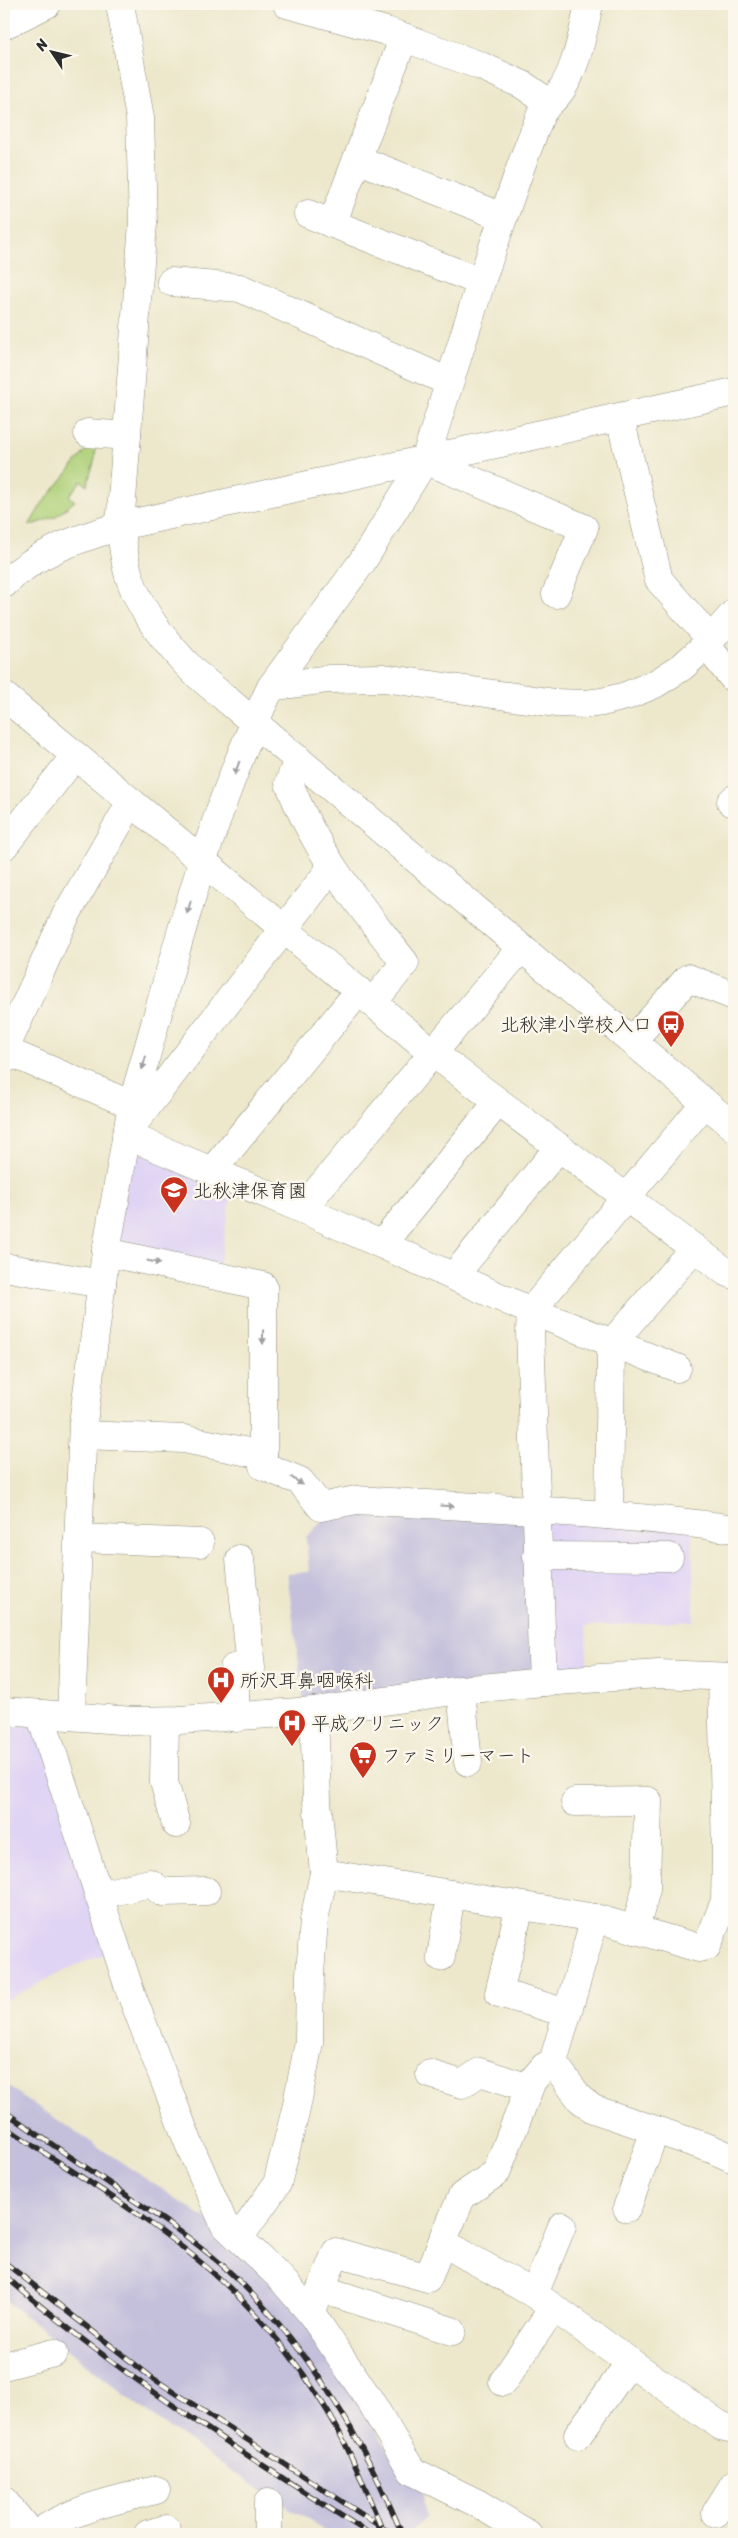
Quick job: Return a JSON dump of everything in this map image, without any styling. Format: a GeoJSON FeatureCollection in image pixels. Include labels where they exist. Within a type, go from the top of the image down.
{"type":"FeatureCollection","features":[{"type":"Feature","properties":{"kind":"street"},"geometry":{"type":"LineString","coordinates":[[4,25],[47,4]]}},
{"type":"Feature","properties":{"kind":"street"},"geometry":{"type":"LineString","coordinates":[[120,4],[140,118],[143,162],[140,283],[120,526],[128,575],[144,611],[164,642],[194,672],[734,1127]]}},
{"type":"Feature","properties":{"kind":"street"},"geometry":{"type":"LineString","coordinates":[[287,4],[404,38],[481,66],[523,85],[549,103]]}},
{"type":"Feature","properties":{"kind":"street"},"geometry":{"type":"LineString","coordinates":[[71,1716],[83,1436],[106,1252],[132,1105],[203,860],[254,722],[270,687],[362,562],[425,460],[503,217],[541,114],[549,103],[558,96],[581,46],[589,4]]}},
{"type":"Feature","properties":{"kind":"street"},"geometry":{"type":"LineString","coordinates":[[404,38],[358,158],[320,219],[481,282]]}},
{"type":"Feature","properties":{"kind":"street"},"geometry":{"type":"LineString","coordinates":[[358,158],[503,217]]}},
{"type":"Feature","properties":{"kind":"street"},"geometry":{"type":"LineString","coordinates":[[171,282],[240,288],[450,382]]}},
{"type":"Feature","properties":{"kind":"street"},"geometry":{"type":"LineString","coordinates":[[4,584],[19,570],[45,553],[84,537],[120,526],[734,392]]}},
{"type":"Feature","properties":{"kind":"street"},"geometry":{"type":"LineString","coordinates":[[620,418],[659,580],[708,642],[733,678]]}},
{"type":"Feature","properties":{"kind":"street"},"geometry":{"type":"LineString","coordinates":[[88,433],[126,436]]}},
{"type":"Feature","properties":{"kind":"street"},"geometry":{"type":"LineString","coordinates":[[425,460],[584,528],[556,594]]}},
{"type":"Feature","properties":{"kind":"street"},"geometry":{"type":"LineString","coordinates":[[270,687],[328,679],[384,678],[555,703],[586,704],[626,696],[655,684],[682,667],[734,613]]}},
{"type":"Feature","properties":{"kind":"street"},"geometry":{"type":"LineString","coordinates":[[4,696],[434,1053],[726,1272],[734,1274]]}},
{"type":"Feature","properties":{"kind":"street"},"geometry":{"type":"LineString","coordinates":[[4,846],[76,756]]}},
{"type":"Feature","properties":{"kind":"street"},"geometry":{"type":"LineString","coordinates":[[212,1171],[366,996],[405,963],[331,868],[298,810],[288,784],[298,759]]}},
{"type":"Feature","properties":{"kind":"street"},"geometry":{"type":"LineString","coordinates":[[131,802],[66,915],[4,1053],[132,1105]]}},
{"type":"Feature","properties":{"kind":"street"},"geometry":{"type":"LineString","coordinates":[[126,1135],[283,927],[331,868]]}},
{"type":"Feature","properties":{"kind":"street"},"geometry":{"type":"LineString","coordinates":[[302,1209],[521,948]]}},
{"type":"Feature","properties":{"kind":"street"},"geometry":{"type":"LineString","coordinates":[[632,1041],[688,978],[734,996]]}},
{"type":"Feature","properties":{"kind":"street"},"geometry":{"type":"LineString","coordinates":[[382,1244],[498,1102]]}},
{"type":"Feature","properties":{"kind":"street"},"geometry":{"type":"LineString","coordinates":[[543,1682],[536,1512],[531,1311],[705,1103]]}},
{"type":"Feature","properties":{"kind":"street"},"geometry":{"type":"LineString","coordinates":[[126,1135],[302,1209],[531,1311],[677,1368]]}},
{"type":"Feature","properties":{"kind":"street"},"geometry":{"type":"LineString","coordinates":[[454,1276],[559,1148]]}},
{"type":"Feature","properties":{"kind":"street"},"geometry":{"type":"LineString","coordinates":[[608,1515],[612,1344],[694,1248]]}},
{"type":"Feature","properties":{"kind":"street"},"geometry":{"type":"LineString","coordinates":[[106,1252],[263,1286],[263,1466],[300,1481],[321,1506],[356,1500],[608,1515],[678,1521],[734,1529]]}},
{"type":"Feature","properties":{"kind":"street"},"geometry":{"type":"LineString","coordinates":[[4,1267],[102,1284]]}},
{"type":"Feature","properties":{"kind":"street"},"geometry":{"type":"LineString","coordinates":[[83,1436],[184,1439],[263,1454]]}},
{"type":"Feature","properties":{"kind":"street"},"geometry":{"type":"LineString","coordinates":[[78,1538],[200,1543]]}},
{"type":"Feature","properties":{"kind":"street"},"geometry":{"type":"LineString","coordinates":[[538,1556],[669,1556]]}},
{"type":"Feature","properties":{"kind":"street"},"geometry":{"type":"LineString","coordinates":[[236,1718],[234,1668],[251,1668],[240,1559]]}},
{"type":"Feature","properties":{"kind":"street"},"geometry":{"type":"LineString","coordinates":[[4,1711],[165,1721],[236,1718],[314,1711],[461,1690],[543,1682],[659,1674],[728,1677],[725,1901],[707,1946],[699,1948],[595,1918],[324,1873]]}},
{"type":"Feature","properties":{"kind":"street"},"geometry":{"type":"LineString","coordinates":[[461,1690],[468,1762]]}},
{"type":"Feature","properties":{"kind":"street"},"geometry":{"type":"LineString","coordinates":[[239,2238],[277,2184],[296,2109],[309,2042],[310,1974],[314,1920],[324,1873],[317,1801],[314,1711]]}},
{"type":"Feature","properties":{"kind":"street"},"geometry":{"type":"LineString","coordinates":[[40,1714],[130,1991],[188,2144],[224,2224],[280,2276],[316,2301],[452,2331]]}},
{"type":"Feature","properties":{"kind":"street"},"geometry":{"type":"LineString","coordinates":[[165,1721],[164,1782],[176,1824]]}},
{"type":"Feature","properties":{"kind":"street"},"geometry":{"type":"LineString","coordinates":[[575,1802],[648,1801],[646,1889],[635,1930]]}},
{"type":"Feature","properties":{"kind":"street"},"geometry":{"type":"LineString","coordinates":[[98,1895],[150,1883],[162,1892],[206,1891]]}},
{"type":"Feature","properties":{"kind":"street"},"geometry":{"type":"LineString","coordinates":[[441,1957],[451,1894]]}},
{"type":"Feature","properties":{"kind":"street"},"geometry":{"type":"LineString","coordinates":[[520,1906],[499,1993],[567,2013]]}},
{"type":"Feature","properties":{"kind":"street"},"geometry":{"type":"LineString","coordinates":[[316,2301],[336,2252],[428,2278],[462,2196],[496,2173],[529,2088],[544,2067],[553,2062],[595,1918]]}},
{"type":"Feature","properties":{"kind":"street"},"geometry":{"type":"LineString","coordinates":[[553,2062],[580,2099],[593,2109],[712,2149],[734,2159]]}},
{"type":"Feature","properties":{"kind":"street"},"geometry":{"type":"LineString","coordinates":[[430,2074],[462,2084],[480,2072],[529,2088]]}},
{"type":"Feature","properties":{"kind":"street"},"geometry":{"type":"LineString","coordinates":[[627,2208],[655,2130]]}},
{"type":"Feature","properties":{"kind":"street"},"geometry":{"type":"LineString","coordinates":[[502,2382],[543,2301],[562,2226]]}},
{"type":"Feature","properties":{"kind":"street"},"geometry":{"type":"LineString","coordinates":[[442,2242],[543,2301],[721,2426],[734,2429]]}},
{"type":"Feature","properties":{"kind":"street"},"geometry":{"type":"LineString","coordinates":[[316,2301],[369,2400],[412,2471],[477,2503],[528,2534]]}},
{"type":"Feature","properties":{"kind":"street"},"geometry":{"type":"LineString","coordinates":[[4,2366],[54,2354]]}},
{"type":"Feature","properties":{"kind":"street"},"geometry":{"type":"LineString","coordinates":[[578,2435],[630,2362]]}},
{"type":"Feature","properties":{"kind":"street"},"geometry":{"type":"LineString","coordinates":[[716,2513],[734,2484]]}},
{"type":"Feature","properties":{"kind":"street"},"geometry":{"type":"LineString","coordinates":[[37,2534],[60,2519],[89,2508],[156,2490]]}},
{"type":"Feature","properties":{"kind":"street"},"geometry":{"type":"LineString","coordinates":[[268,2503],[268,2534]]}},
{"type":"Feature","properties":{"kind":"street"},"geometry":{"type":"LineString","coordinates":[[6,2511],[31,2534]]}},
{"type":"Feature","properties":{"kind":"shaded area","name":"北秋津保育園"},"geometry":{"type":"Polygon","coordinates":[[[135,1147],[232,1190],[219,1267],[172,1257],[115,1238],[135,1147]]]}},
{"type":"Feature","properties":{"kind":"shaded area"},"geometry":{"type":"Polygon","coordinates":[[[366,1509],[536,1516],[543,1682],[305,1711],[287,1573],[309,1572],[306,1537],[330,1514],[366,1509]]]}},
{"type":"Feature","properties":{"kind":"shaded area"},"geometry":{"type":"Polygon","coordinates":[[[535,1512],[692,1523],[694,1621],[586,1626],[588,1679],[543,1682],[535,1512]]]}},
{"type":"Feature","properties":{"kind":"shaded area"},"geometry":{"type":"Polygon","coordinates":[[[37,1725],[109,1952],[74,1966],[4,2001],[4,1727],[37,1725]]]}},
{"type":"Feature","properties":{"kind":"shaded area"},"geometry":{"type":"Polygon","coordinates":[[[4,2084],[214,2224],[298,2310],[410,2483],[424,2492],[426,2517],[408,2534],[330,2534],[224,2466],[149,2414],[4,2299],[4,2084]]]}},
{"type":"Feature","properties":{"kind":"green space"},"geometry":{"type":"Polygon","coordinates":[[[96,438],[95,459],[87,485],[81,481],[69,496],[75,501],[55,517],[29,526],[41,505],[96,438]]]}},
{"type":"Feature","properties":{"kind":"railway"},"geometry":{"type":"LineString","coordinates":[[4,2111],[197,2244],[234,2276],[261,2304],[310,2364],[332,2396],[370,2464],[402,2534]]}},
{"type":"Feature","properties":{"kind":"railway"},"geometry":{"type":"LineString","coordinates":[[4,2126],[169,2237],[220,2279],[248,2307],[287,2352],[331,2417],[356,2466],[384,2534]]}},
{"type":"Feature","properties":{"kind":"railway"},"geometry":{"type":"LineString","coordinates":[[4,2262],[151,2377],[392,2534]]}},
{"type":"Feature","properties":{"kind":"railway"},"geometry":{"type":"LineString","coordinates":[[4,2275],[91,2346],[182,2412],[370,2534]]}},
{"type":"Feature","properties":{"kind":"place","name":"北秋津小学校入口"},"geometry":{"type":"Point","coordinates":[671,1048]}},
{"type":"Feature","properties":{"kind":"place","name":"北秋津保育園"},"geometry":{"type":"Point","coordinates":[174,1214]}},
{"type":"Feature","properties":{"kind":"place","name":"所沢耳鼻咽喉科"},"geometry":{"type":"Point","coordinates":[221,1704]}},
{"type":"Feature","properties":{"kind":"place","name":"平成クリニック"},"geometry":{"type":"Point","coordinates":[292,1747]}},
{"type":"Feature","properties":{"kind":"place","name":"ファミリーマート"},"geometry":{"type":"Point","coordinates":[363,1779]}}]}
